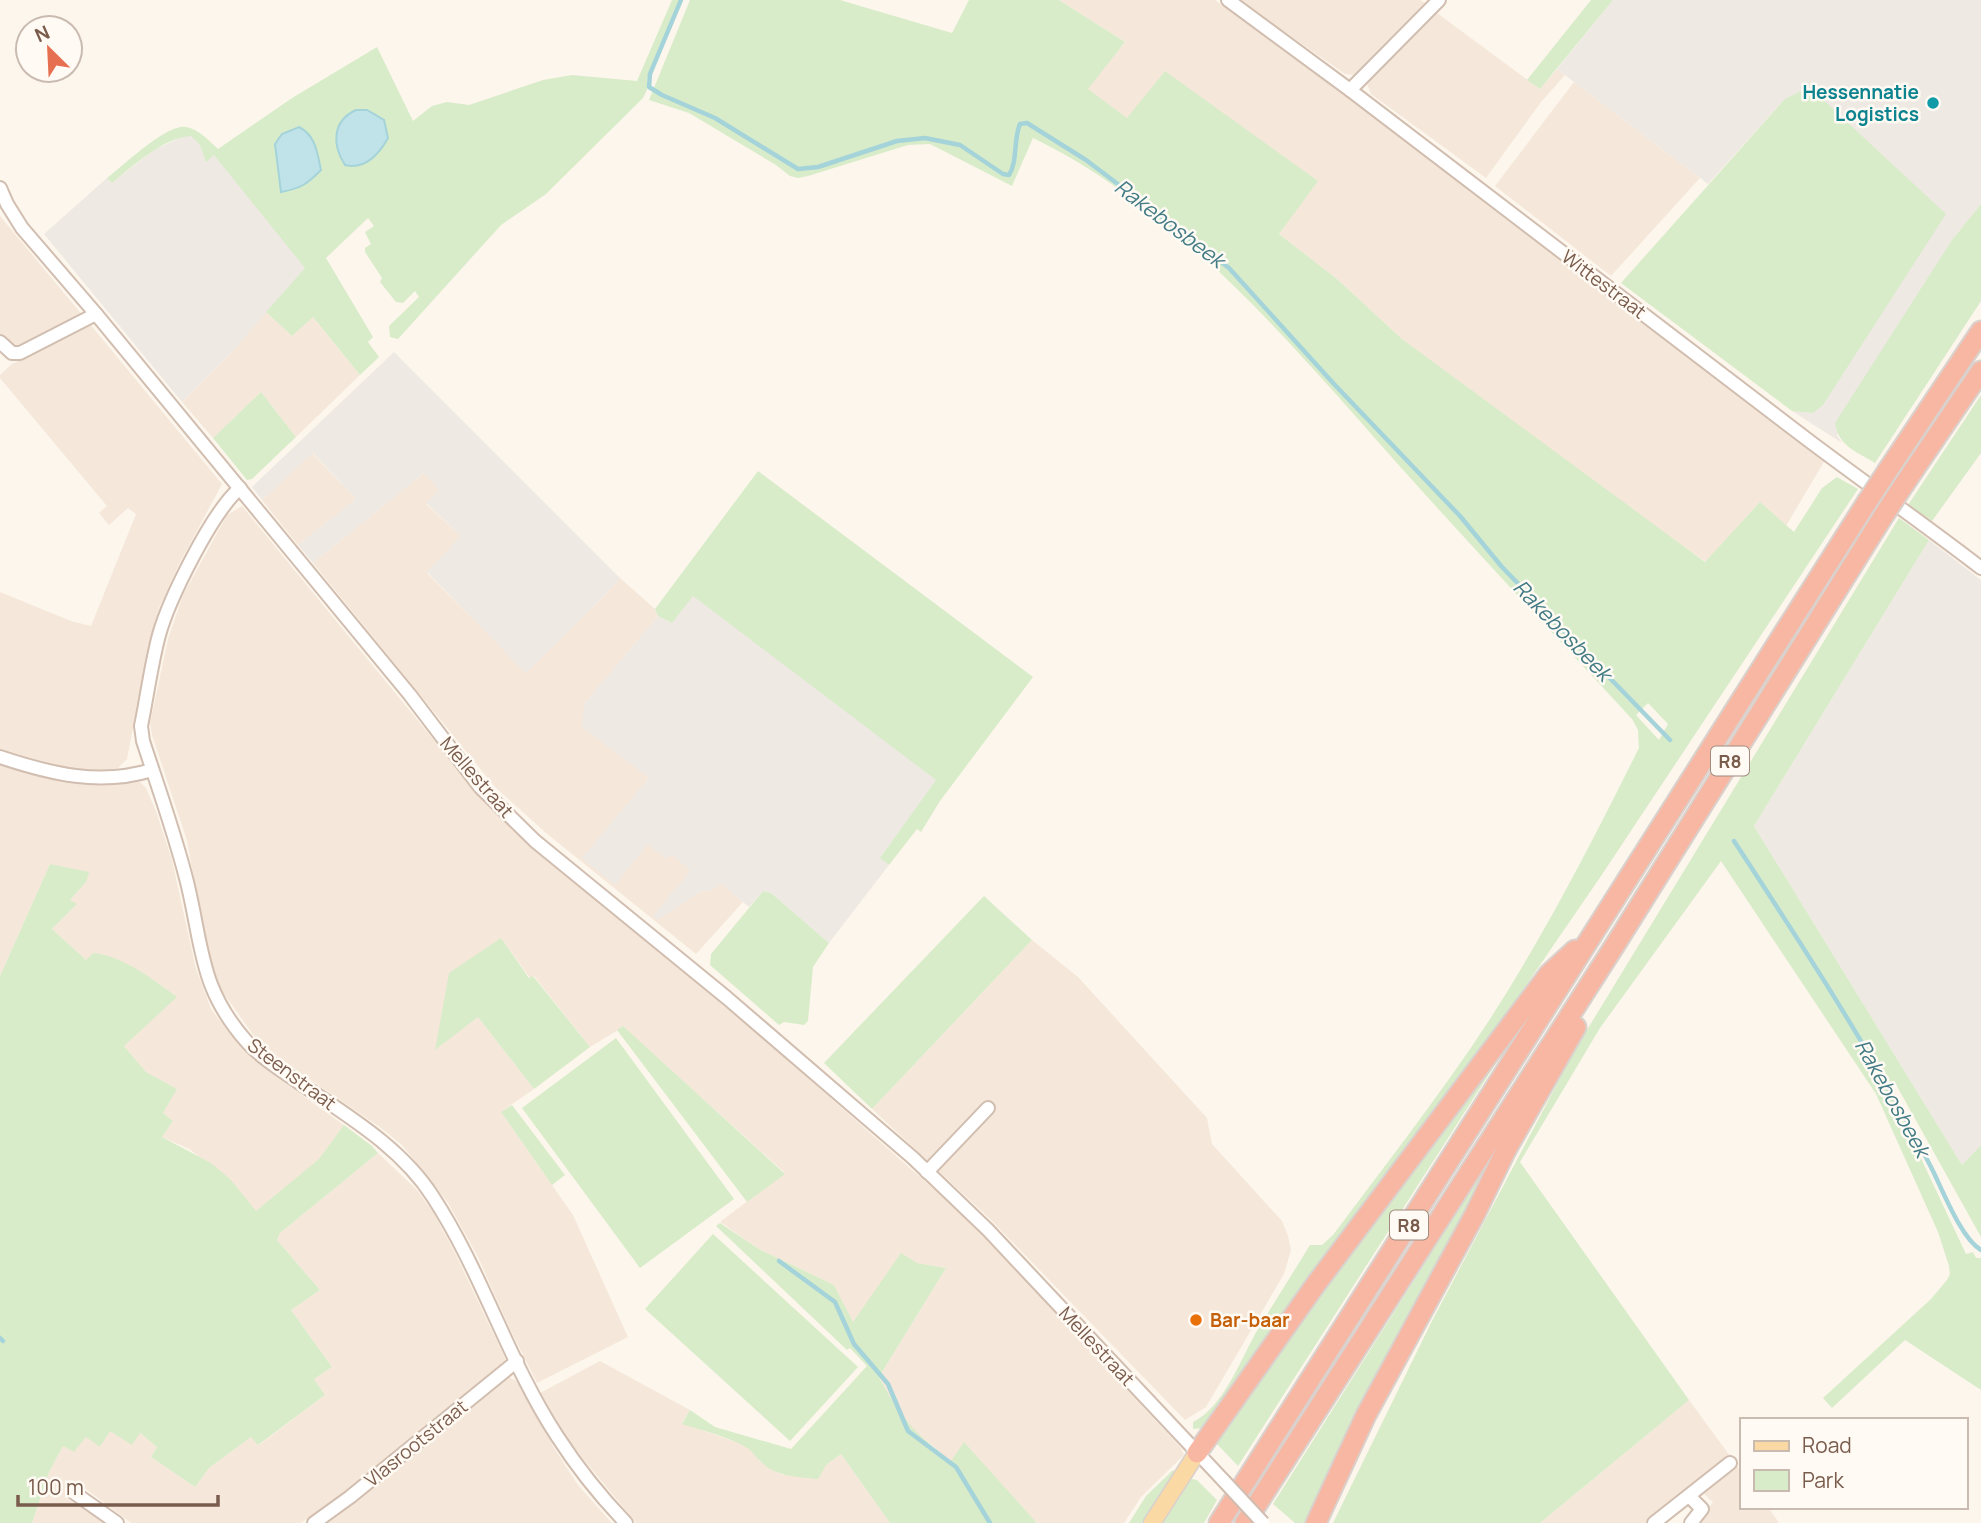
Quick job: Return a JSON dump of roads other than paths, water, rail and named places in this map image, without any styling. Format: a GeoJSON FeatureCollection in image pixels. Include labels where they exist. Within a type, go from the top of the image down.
{"type":"FeatureCollection","features":[{"type":"Feature","properties":{"kind":"highway","name":"R8"},"geometry":{"type":"LineString","coordinates":[[1219,1523],[1867,502],[1981,331]]}},
{"type":"Feature","properties":{"kind":"highway","name":"R8"},"geometry":{"type":"LineString","coordinates":[[1245,1523],[1615,944],[1884,515],[1981,371]]}},
{"type":"Feature","properties":{"kind":"highway","name":"R8"},"geometry":{"type":"LineString","coordinates":[[1197,1453],[1316,1284],[1549,974],[1599,928]]}},
{"type":"Feature","properties":{"kind":"highway","name":"R8"},"geometry":{"type":"LineString","coordinates":[[1316,1523],[1366,1415],[1475,1214],[1506,1150],[1597,989],[1615,944]]}},
{"type":"Feature","properties":{"kind":"main road"},"geometry":{"type":"LineString","coordinates":[[1152,1523],[1197,1453]]}},
{"type":"Feature","properties":{"kind":"street","name":"Wittestraat"},"geometry":{"type":"LineString","coordinates":[[1228,0],[1981,568]]}},
{"type":"Feature","properties":{"kind":"street"},"geometry":{"type":"LineString","coordinates":[[1350,90],[1438,0]]}},
{"type":"Feature","properties":{"kind":"street","name":"Mellestraat"},"geometry":{"type":"LineString","coordinates":[[0,188],[22,228],[410,695],[480,787],[535,841],[727,998],[928,1172],[988,1230],[1263,1523]]}},
{"type":"Feature","properties":{"kind":"street"},"geometry":{"type":"LineString","coordinates":[[0,342],[12,353],[20,353],[96,314]]}},
{"type":"Feature","properties":{"kind":"street","name":"Steenstraat"},"geometry":{"type":"LineString","coordinates":[[240,488],[228,499],[215,518],[159,635],[141,726],[143,741],[187,884],[212,991],[226,1016],[249,1044],[369,1130],[432,1195],[464,1252],[556,1435],[596,1492],[626,1523]]}},
{"type":"Feature","properties":{"kind":"street"},"geometry":{"type":"LineString","coordinates":[[0,757],[33,768],[79,778],[131,776],[152,770]]}},
{"type":"Feature","properties":{"kind":"street"},"geometry":{"type":"LineString","coordinates":[[928,1172],[988,1108]]}},
{"type":"Feature","properties":{"kind":"street","name":"Vlasrootstraat"},"geometry":{"type":"LineString","coordinates":[[314,1523],[350,1497],[517,1361]]}},
{"type":"Feature","properties":{"kind":"street"},"geometry":{"type":"LineString","coordinates":[[1654,1523],[1730,1463]]}},
{"type":"Feature","properties":{"kind":"street"},"geometry":{"type":"LineString","coordinates":[[73,1492],[117,1523]]}},
{"type":"Feature","properties":{"kind":"street"},"geometry":{"type":"LineString","coordinates":[[1689,1496],[1702,1508],[1691,1523]]}},
{"type":"Feature","properties":{"kind":"water"},"geometry":{"type":"Polygon","coordinates":[[[356,110],[367,110],[384,120],[388,138],[371,159],[352,166],[345,165],[336,142],[342,120],[356,110]]]}},
{"type":"Feature","properties":{"kind":"water"},"geometry":{"type":"Polygon","coordinates":[[[299,127],[312,140],[321,170],[304,185],[281,192],[275,144],[282,134],[299,127]]]}},
{"type":"Feature","properties":{"kind":"waterway","name":"Rakebosbeek"},"geometry":{"type":"LineString","coordinates":[[681,0],[650,74],[649,87],[715,118],[798,169],[818,167],[897,141],[925,138],[960,145],[1003,174],[1009,175],[1014,163],[1020,124],[1027,123],[1086,160],[1229,268],[1334,384],[1460,516],[1502,567],[1670,740]]}},
{"type":"Feature","properties":{"kind":"waterway","name":"Rakebosbeek"},"geometry":{"type":"LineString","coordinates":[[1734,841],[1862,1043],[1910,1127],[1960,1225],[1981,1250]]}},
{"type":"Feature","properties":{"kind":"waterway"},"geometry":{"type":"LineString","coordinates":[[779,1261],[835,1302],[854,1344],[888,1384],[908,1431],[956,1467],[990,1523]]}},
{"type":"Feature","properties":{"kind":"waterway"},"geometry":{"type":"LineString","coordinates":[[0,1338],[3,1341]]}},
{"type":"Feature","properties":{"kind":"place","name":"Hessennatie Logistics"},"geometry":{"type":"Point","coordinates":[1933,103]}},
{"type":"Feature","properties":{"kind":"place","name":"Bar-baar"},"geometry":{"type":"Point","coordinates":[1196,1320]}}]}
